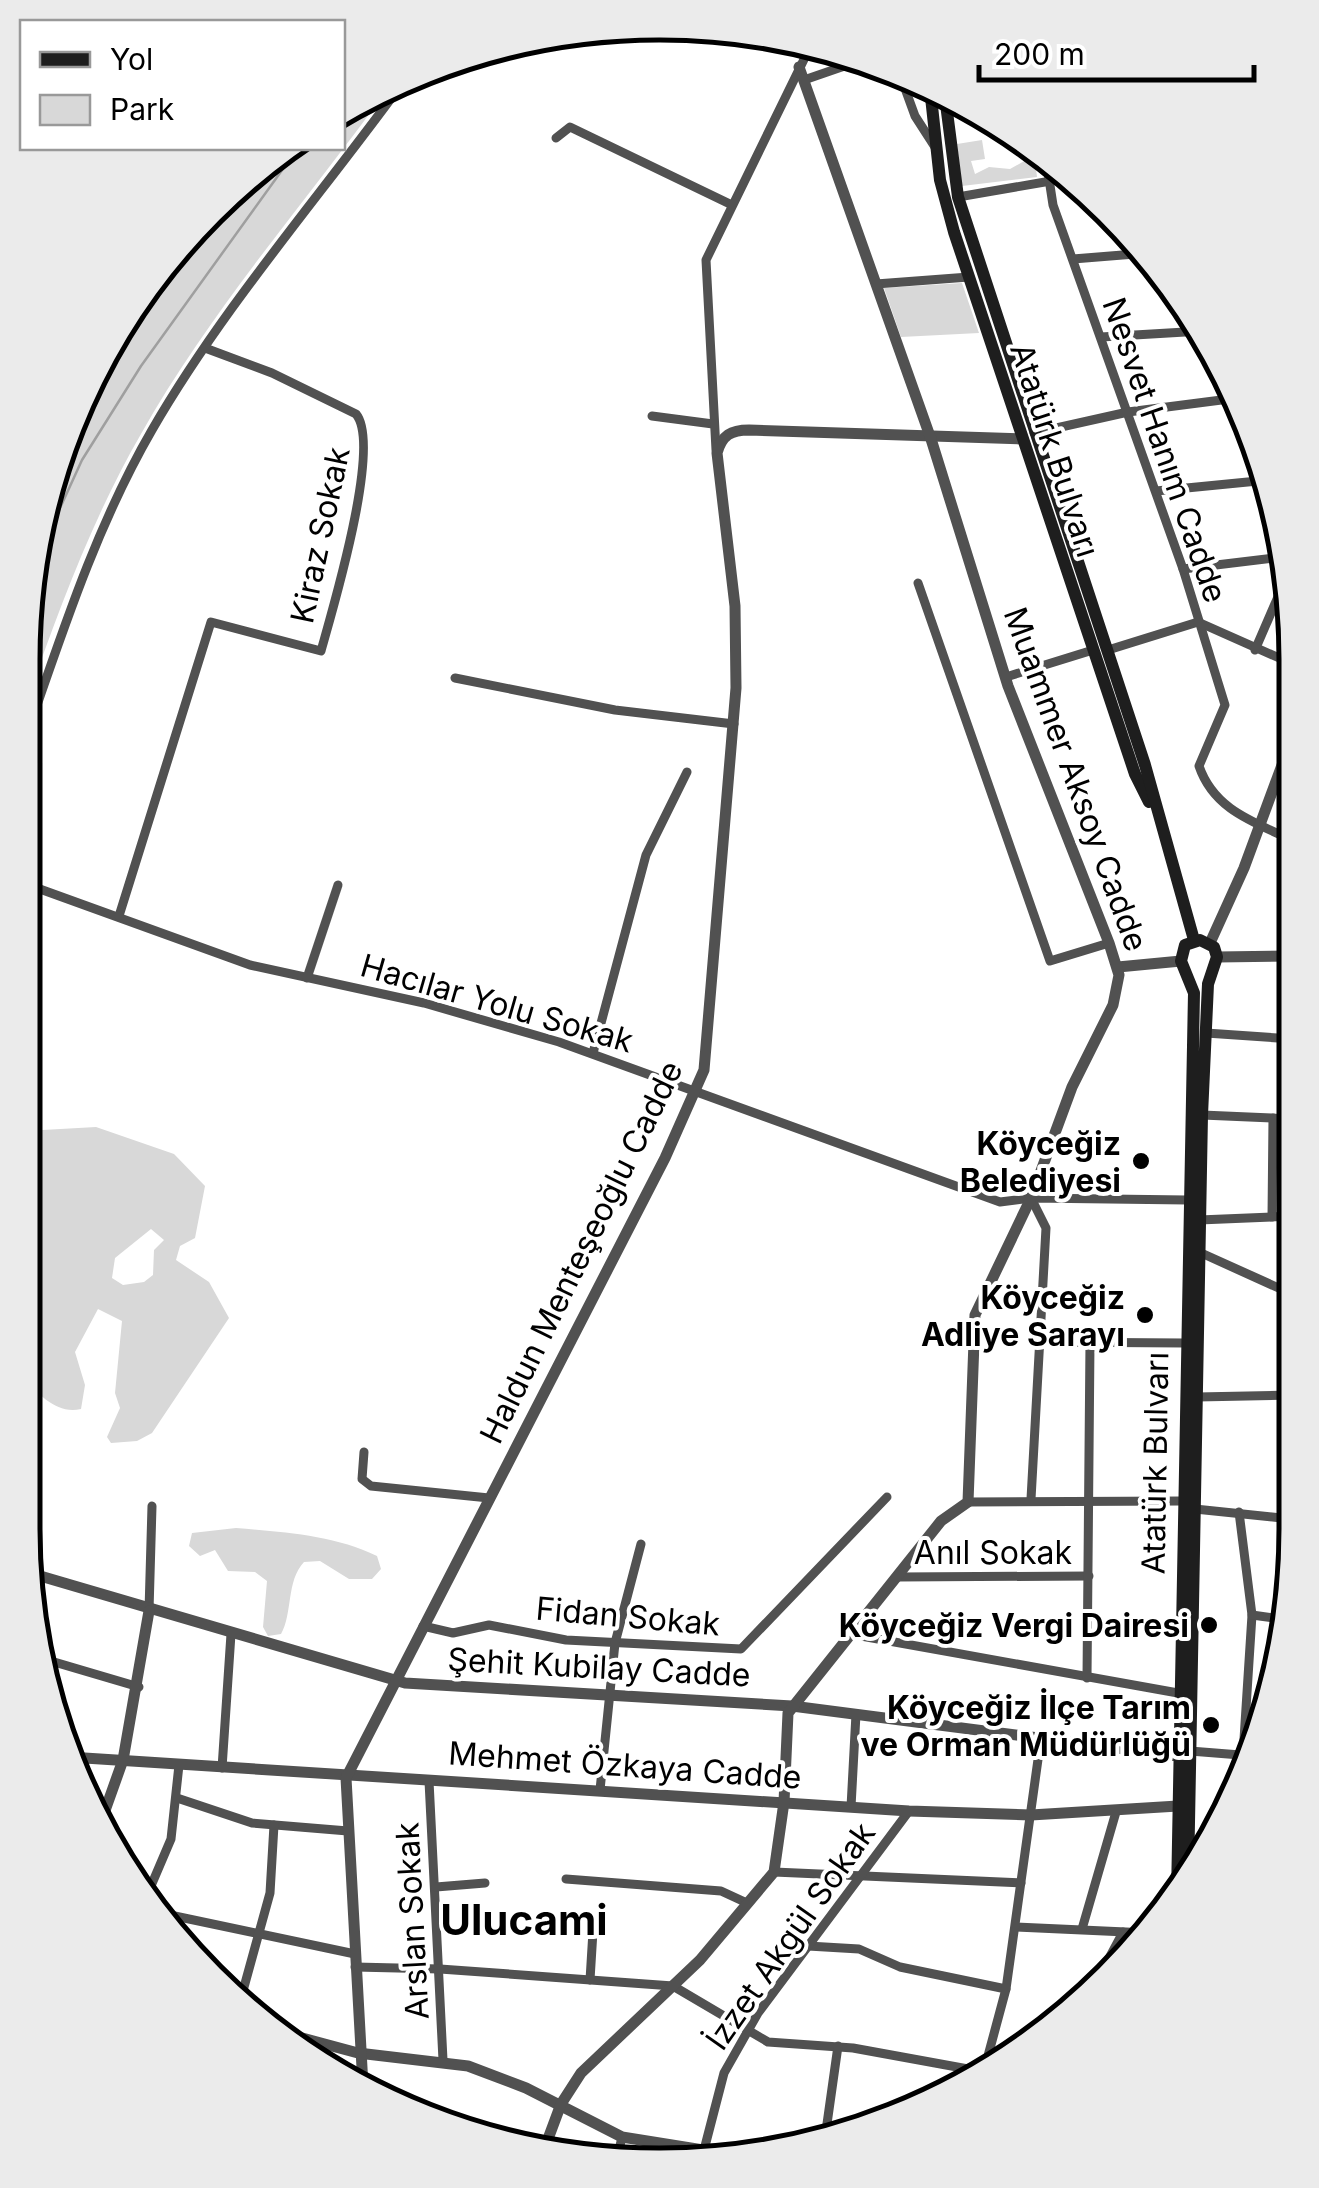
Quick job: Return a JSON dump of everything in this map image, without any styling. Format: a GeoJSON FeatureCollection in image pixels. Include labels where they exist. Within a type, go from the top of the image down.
{"type":"FeatureCollection","features":[{"type":"Feature","properties":{"kind":"main road","name":"Atatürk Bulvarı"},"geometry":{"type":"LineString","coordinates":[[932,103],[943,192],[969,277],[1029,436]]}},
{"type":"Feature","properties":{"kind":"main road","name":"Atatürk Bulvarı"},"geometry":{"type":"LineString","coordinates":[[947,111],[958,197],[1029,436],[1101,650],[1145,764],[1155,813],[1194,940]]}},
{"type":"Feature","properties":{"kind":"main road"},"geometry":{"type":"LineString","coordinates":[[1194,940],[1210,943],[1218,957],[1212,971],[1200,976],[1184,967],[1185,945],[1194,940]]}},
{"type":"Feature","properties":{"kind":"main road","name":"Atatürk Bulvarı"},"geometry":{"type":"LineString","coordinates":[[1184,967],[1194,993],[1178,1694],[1187,1853]]}},
{"type":"Feature","properties":{"kind":"main road","name":"Atatürk Bulvarı"},"geometry":{"type":"LineString","coordinates":[[1177,1869],[1195,1509],[1202,1114],[1212,971]]}},
{"type":"Feature","properties":{"kind":"street"},"geometry":{"type":"LineString","coordinates":[[717,453],[705,267],[708,252],[807,58]]}},
{"type":"Feature","properties":{"kind":"street"},"geometry":{"type":"LineString","coordinates":[[802,74],[837,66]]}},
{"type":"Feature","properties":{"kind":"street","name":"Muammer Aksoy Cadde"},"geometry":{"type":"LineString","coordinates":[[802,74],[931,438],[1006,677],[1118,967],[1113,1005],[1072,1087],[1031,1198],[974,1315],[968,1502]]}},
{"type":"Feature","properties":{"kind":"street"},"geometry":{"type":"LineString","coordinates":[[906,91],[920,125],[937,150]]}},
{"type":"Feature","properties":{"kind":"street"},"geometry":{"type":"LineString","coordinates":[[40,699],[103,527],[151,432],[205,348],[386,104]]}},
{"type":"Feature","properties":{"kind":"street"},"geometry":{"type":"LineString","coordinates":[[556,138],[570,128],[732,205]]}},
{"type":"Feature","properties":{"kind":"street","name":"Nesvet Hanım Cadde"},"geometry":{"type":"LineString","coordinates":[[1047,176],[1183,568],[1226,706],[1199,766],[1207,789],[1224,806],[1260,824]]}},
{"type":"Feature","properties":{"kind":"street"},"geometry":{"type":"LineString","coordinates":[[958,197],[1051,180]]}},
{"type":"Feature","properties":{"kind":"street"},"geometry":{"type":"LineString","coordinates":[[1073,259],[1128,255]]}},
{"type":"Feature","properties":{"kind":"street"},"geometry":{"type":"LineString","coordinates":[[876,284],[969,277]]}},
{"type":"Feature","properties":{"kind":"street"},"geometry":{"type":"LineString","coordinates":[[1101,337],[1185,331]]}},
{"type":"Feature","properties":{"kind":"street","name":"Kiraz Sokak"},"geometry":{"type":"LineString","coordinates":[[119,916],[211,622],[321,651],[360,490],[366,436],[356,414],[272,373],[205,348]]}},
{"type":"Feature","properties":{"kind":"street"},"geometry":{"type":"LineString","coordinates":[[717,453],[723,438],[738,430],[931,438],[1029,436],[1128,412],[1222,400]]}},
{"type":"Feature","properties":{"kind":"street"},"geometry":{"type":"LineString","coordinates":[[652,416],[713,424]]}},
{"type":"Feature","properties":{"kind":"street","name":"Haldun Menteşeoğlu Cadde"},"geometry":{"type":"LineString","coordinates":[[360,2070],[346,1778],[697,1091],[706,1059],[734,724],[735,606],[717,453]]}},
{"type":"Feature","properties":{"kind":"street"},"geometry":{"type":"LineString","coordinates":[[1156,490],[1253,481]]}},
{"type":"Feature","properties":{"kind":"street"},"geometry":{"type":"LineString","coordinates":[[1183,568],[1270,558]]}},
{"type":"Feature","properties":{"kind":"street"},"geometry":{"type":"LineString","coordinates":[[918,582],[1050,961],[1110,944]]}},
{"type":"Feature","properties":{"kind":"street"},"geometry":{"type":"LineString","coordinates":[[1255,650],[1276,601]]}},
{"type":"Feature","properties":{"kind":"street"},"geometry":{"type":"LineString","coordinates":[[1006,677],[1198,622],[1279,659]]}},
{"type":"Feature","properties":{"kind":"street"},"geometry":{"type":"LineString","coordinates":[[455,678],[615,710],[734,724]]}},
{"type":"Feature","properties":{"kind":"street"},"geometry":{"type":"LineString","coordinates":[[593,1053],[646,855],[686,772]]}},
{"type":"Feature","properties":{"kind":"street"},"geometry":{"type":"LineString","coordinates":[[1210,943],[1279,773]]}},
{"type":"Feature","properties":{"kind":"street"},"geometry":{"type":"LineString","coordinates":[[1260,824],[1279,834]]}},
{"type":"Feature","properties":{"kind":"street"},"geometry":{"type":"LineString","coordinates":[[307,978],[338,885]]}},
{"type":"Feature","properties":{"kind":"street","name":"Hacılar Yolu Sokak"},"geometry":{"type":"LineString","coordinates":[[40,889],[226,958],[424,1004],[593,1053],[1000,1202],[1031,1198],[1187,1200]]}},
{"type":"Feature","properties":{"kind":"street"},"geometry":{"type":"LineString","coordinates":[[1218,957],[1279,956]]}},
{"type":"Feature","properties":{"kind":"street"},"geometry":{"type":"LineString","coordinates":[[1118,967],[1184,967]]}},
{"type":"Feature","properties":{"kind":"street"},"geometry":{"type":"LineString","coordinates":[[1206,1033],[1279,1038]]}},
{"type":"Feature","properties":{"kind":"street"},"geometry":{"type":"LineString","coordinates":[[1202,1114],[1279,1119]]}},
{"type":"Feature","properties":{"kind":"street"},"geometry":{"type":"LineString","coordinates":[[1272,1217],[1273,1118]]}},
{"type":"Feature","properties":{"kind":"street"},"geometry":{"type":"LineString","coordinates":[[1031,1198],[1046,1228],[1036,1342],[1031,1499]]}},
{"type":"Feature","properties":{"kind":"street"},"geometry":{"type":"LineString","coordinates":[[1199,1220],[1279,1217]]}},
{"type":"Feature","properties":{"kind":"street"},"geometry":{"type":"LineString","coordinates":[[1198,1252],[1279,1288]]}},
{"type":"Feature","properties":{"kind":"street"},"geometry":{"type":"LineString","coordinates":[[1036,1342],[1184,1343]]}},
{"type":"Feature","properties":{"kind":"street"},"geometry":{"type":"LineString","coordinates":[[1087,1678],[1090,1342]]}},
{"type":"Feature","properties":{"kind":"street"},"geometry":{"type":"LineString","coordinates":[[1197,1398],[1279,1395]]}},
{"type":"Feature","properties":{"kind":"street"},"geometry":{"type":"LineString","coordinates":[[364,1452],[364,1484],[489,1498]]}},
{"type":"Feature","properties":{"kind":"street","name":"Fidan Sokak"},"geometry":{"type":"LineString","coordinates":[[423,1626],[452,1632],[489,1625],[551,1638],[741,1649],[887,1497]]}},
{"type":"Feature","properties":{"kind":"street"},"geometry":{"type":"LineString","coordinates":[[547,2137],[561,2104],[581,2072],[672,1986],[774,1872],[792,1706],[942,1521],[968,1502],[1182,1501]]}},
{"type":"Feature","properties":{"kind":"street"},"geometry":{"type":"LineString","coordinates":[[107,1807],[124,1760],[139,1687],[149,1611],[152,1506]]}},
{"type":"Feature","properties":{"kind":"street"},"geometry":{"type":"LineString","coordinates":[[1195,1509],[1279,1517]]}},
{"type":"Feature","properties":{"kind":"street"},"geometry":{"type":"LineString","coordinates":[[1239,1512],[1252,1615],[1250,1715]]}},
{"type":"Feature","properties":{"kind":"street"},"geometry":{"type":"LineString","coordinates":[[600,1790],[615,1643],[641,1544]]}},
{"type":"Feature","properties":{"kind":"street","name":"Şehit Kubilay Cadde"},"geometry":{"type":"LineString","coordinates":[[42,1576],[149,1611],[394,1681],[792,1706],[1184,1753]]}},
{"type":"Feature","properties":{"kind":"street","name":"Anıl Sokak"},"geometry":{"type":"LineString","coordinates":[[898,1577],[1089,1576]]}},
{"type":"Feature","properties":{"kind":"street"},"geometry":{"type":"LineString","coordinates":[[1252,1615],[1272,1618]]}},
{"type":"Feature","properties":{"kind":"street"},"geometry":{"type":"LineString","coordinates":[[222,1768],[231,1634]]}},
{"type":"Feature","properties":{"kind":"street"},"geometry":{"type":"LineString","coordinates":[[850,1634],[1178,1694]]}},
{"type":"Feature","properties":{"kind":"street"},"geometry":{"type":"LineString","coordinates":[[55,1662],[139,1687]]}},
{"type":"Feature","properties":{"kind":"street"},"geometry":{"type":"LineString","coordinates":[[851,1807],[856,1714]]}},
{"type":"Feature","properties":{"kind":"street"},"geometry":{"type":"LineString","coordinates":[[989,2053],[1006,1989],[1041,1738]]}},
{"type":"Feature","properties":{"kind":"street"},"geometry":{"type":"LineString","coordinates":[[1184,1753],[1236,1755]]}},
{"type":"Feature","properties":{"kind":"street","name":"Mehmet Özkaya Cadde"},"geometry":{"type":"LineString","coordinates":[[84,1758],[909,1812],[1031,1815],[1178,1806]]}},
{"type":"Feature","properties":{"kind":"street"},"geometry":{"type":"LineString","coordinates":[[152,1884],[172,1839],[179,1765]]}},
{"type":"Feature","properties":{"kind":"street","name":"Arslan Sokak"},"geometry":{"type":"LineString","coordinates":[[430,1780],[443,2060]]}},
{"type":"Feature","properties":{"kind":"street"},"geometry":{"type":"LineString","coordinates":[[177,1798],[221,1814],[274,1825],[348,1832]]}},
{"type":"Feature","properties":{"kind":"street","name":"İzzet Akgül Sokak"},"geometry":{"type":"LineString","coordinates":[[705,2147],[724,2073],[751,2032],[763,2005],[909,1812]]}},
{"type":"Feature","properties":{"kind":"street"},"geometry":{"type":"LineString","coordinates":[[1082,1929],[1116,1812]]}},
{"type":"Feature","properties":{"kind":"street"},"geometry":{"type":"LineString","coordinates":[[244,1988],[272,1878],[274,1825]]}},
{"type":"Feature","properties":{"kind":"street"},"geometry":{"type":"LineString","coordinates":[[774,1872],[1021,1883]]}},
{"type":"Feature","properties":{"kind":"street"},"geometry":{"type":"LineString","coordinates":[[566,1879],[720,1891],[746,1903]]}},
{"type":"Feature","properties":{"kind":"street"},"geometry":{"type":"LineString","coordinates":[[436,1887],[485,1883]]}},
{"type":"Feature","properties":{"kind":"street"},"geometry":{"type":"LineString","coordinates":[[177,1916],[260,1934],[355,1961],[672,1986],[775,2043],[838,2046],[964,2068]]}},
{"type":"Feature","properties":{"kind":"street"},"geometry":{"type":"LineString","coordinates":[[1016,1928],[1129,1932]]}},
{"type":"Feature","properties":{"kind":"street"},"geometry":{"type":"LineString","coordinates":[[590,1980],[593,1931]]}},
{"type":"Feature","properties":{"kind":"street"},"geometry":{"type":"LineString","coordinates":[[1113,1950],[1123,1932]]}},
{"type":"Feature","properties":{"kind":"street"},"geometry":{"type":"LineString","coordinates":[[808,1946],[860,1949],[900,1967],[1006,1989]]}},
{"type":"Feature","properties":{"kind":"street"},"geometry":{"type":"LineString","coordinates":[[309,2040],[358,2053],[443,2060],[496,2076],[561,2104],[622,2137],[687,2147]]}},
{"type":"Feature","properties":{"kind":"street"},"geometry":{"type":"LineString","coordinates":[[827,2125],[838,2046]]}},
{"type":"Feature","properties":{"kind":"street"},"geometry":{"type":"LineString","coordinates":[[620,2147],[622,2137]]}},
{"type":"Feature","properties":{"kind":"green space"},"geometry":{"type":"Polygon","coordinates":[[[370,112],[345,146],[345,126],[370,112]]]}},
{"type":"Feature","properties":{"kind":"green space"},"geometry":{"type":"Polygon","coordinates":[[[982,140],[985,159],[971,161],[975,174],[989,167],[1010,169],[1026,160],[1036,167],[1037,177],[962,186],[957,144],[982,140]]]}},
{"type":"Feature","properties":{"kind":"green space"},"geometry":{"type":"Polygon","coordinates":[[[307,150],[342,150],[226,302],[168,389],[124,466],[64,598],[40,664],[45,579],[61,499],[87,422],[144,315],[221,221],[282,168],[307,150]]]}},
{"type":"Feature","properties":{"kind":"green space"},"geometry":{"type":"Polygon","coordinates":[[[962,283],[979,333],[901,337],[884,288],[962,283]]]}},
{"type":"Feature","properties":{"kind":"green space"},"geometry":{"type":"Polygon","coordinates":[[[96,1127],[174,1154],[205,1186],[195,1238],[180,1246],[176,1260],[209,1282],[229,1318],[152,1433],[137,1441],[111,1443],[107,1437],[120,1408],[115,1393],[122,1321],[98,1309],[75,1352],[85,1385],[81,1409],[64,1409],[42,1397],[40,1130],[96,1127]],[[151,1229],[115,1258],[112,1278],[123,1285],[144,1282],[153,1275],[154,1250],[164,1240],[151,1229]]]}},
{"type":"Feature","properties":{"kind":"green space"},"geometry":{"type":"Polygon","coordinates":[[[236,1528],[343,1543],[377,1556],[381,1569],[372,1579],[349,1579],[320,1561],[304,1562],[294,1578],[281,1634],[268,1636],[263,1627],[267,1581],[255,1572],[228,1571],[215,1550],[200,1556],[189,1546],[192,1533],[236,1528]]]}},
{"type":"Feature","properties":{"kind":"waterway"},"geometry":{"type":"LineString","coordinates":[[58,513],[82,460],[141,366],[285,166]]}},
{"type":"Feature","properties":{"kind":"place","name":"Köyceğiz Belediyesi"},"geometry":{"type":"Point","coordinates":[1141,1161]}},
{"type":"Feature","properties":{"kind":"place","name":"Köyceğiz Adliye Sarayı"},"geometry":{"type":"Point","coordinates":[1145,1315]}},
{"type":"Feature","properties":{"kind":"place","name":"Köyceğiz Vergi Dairesi"},"geometry":{"type":"Point","coordinates":[1209,1625]}},
{"type":"Feature","properties":{"kind":"place","name":"Köyceğiz İlçe Tarım ve Orman Müdürlüğü"},"geometry":{"type":"Point","coordinates":[1211,1725]}},
{"type":"Feature","properties":{"kind":"district","name":"Ulucami"},"geometry":{"type":"Point","coordinates":[524,1919]}}]}
